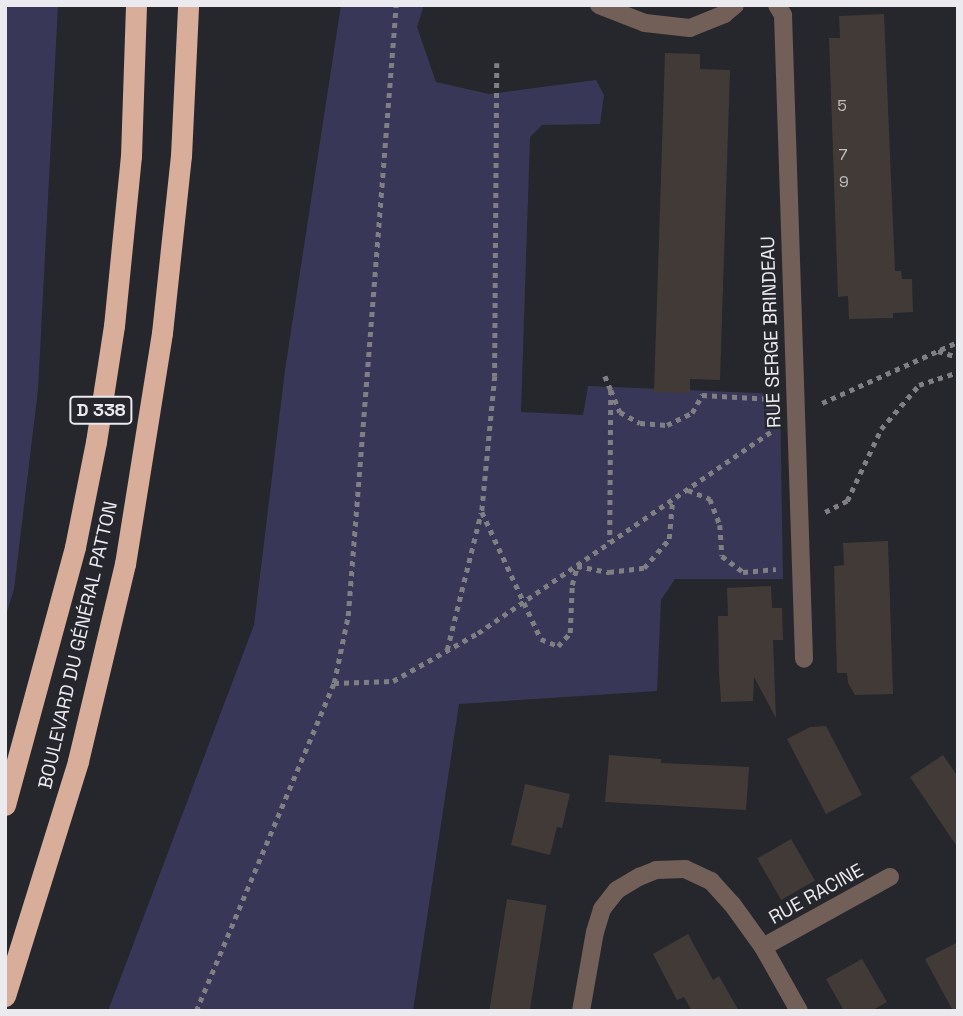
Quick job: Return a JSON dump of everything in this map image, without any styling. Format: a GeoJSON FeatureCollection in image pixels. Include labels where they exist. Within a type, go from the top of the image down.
{"type":"FeatureCollection","features":[{"type":"Feature","properties":{"kind":"highway","name":"BOULEVARD DU GÉNÉRAL PATTON"},"geometry":{"type":"LineString","coordinates":[[5,805],[75,547],[96,442],[114,326],[131,156],[136,5]]}},
{"type":"Feature","properties":{"kind":"highway","name":"BOULEVARD DU GÉNÉRAL PATTON"},"geometry":{"type":"LineString","coordinates":[[5,996],[78,761],[125,564],[162,333],[181,156],[188,5]]}},
{"type":"Feature","properties":{"kind":"street"},"geometry":{"type":"LineString","coordinates":[[599,5],[646,23],[690,28],[724,14],[735,5]]}},
{"type":"Feature","properties":{"kind":"street","name":"RUE SERGE BRINDEAU"},"geometry":{"type":"LineString","coordinates":[[777,5],[783,15],[804,659]]}},
{"type":"Feature","properties":{"kind":"street","name":"RUE RACINE"},"geometry":{"type":"LineString","coordinates":[[581,1011],[595,932],[603,909],[617,890],[656,870],[685,869],[711,881],[732,904],[762,947],[799,1011]]}},
{"type":"Feature","properties":{"kind":"street","name":"RUE RACINE"},"geometry":{"type":"LineString","coordinates":[[762,947],[890,877]]}},
{"type":"Feature","properties":{"kind":"path"},"geometry":{"type":"LineString","coordinates":[[196,1011],[334,683],[348,616],[396,5]]}},
{"type":"Feature","properties":{"kind":"path"},"geometry":{"type":"LineString","coordinates":[[447,651],[482,512],[495,376],[497,63]]}},
{"type":"Feature","properties":{"kind":"path"},"geometry":{"type":"LineString","coordinates":[[334,683],[393,681],[524,603],[672,502],[795,408],[958,342]]}},
{"type":"Feature","properties":{"kind":"path"},"geometry":{"type":"LineString","coordinates":[[937,351],[958,357]]}},
{"type":"Feature","properties":{"kind":"path"},"geometry":{"type":"LineString","coordinates":[[799,524],[847,501],[881,429],[919,385],[958,372]]}},
{"type":"Feature","properties":{"kind":"path"},"geometry":{"type":"LineString","coordinates":[[605,376],[620,412],[640,423],[667,425],[691,414],[702,395],[795,408]]}},
{"type":"Feature","properties":{"kind":"path"},"geometry":{"type":"LineString","coordinates":[[610,543],[611,390]]}},
{"type":"Feature","properties":{"kind":"path"},"geometry":{"type":"LineString","coordinates":[[688,489],[710,499],[720,525],[722,556],[743,572],[800,567]]}},
{"type":"Feature","properties":{"kind":"path"},"geometry":{"type":"LineString","coordinates":[[577,566],[610,572],[644,568],[669,539],[672,502]]}},
{"type":"Feature","properties":{"kind":"path"},"geometry":{"type":"LineString","coordinates":[[482,512],[541,639],[558,646],[570,633],[572,584],[577,566]]}},
{"type":"Feature","properties":{"kind":"shaded area"},"geometry":{"type":"Polygon","coordinates":[[[5,5],[58,5],[38,390],[14,589],[5,618],[5,5]]]}},
{"type":"Feature","properties":{"kind":"shaded area"},"geometry":{"type":"Polygon","coordinates":[[[341,5],[424,5],[417,27],[436,82],[489,94],[596,80],[604,95],[600,124],[542,125],[530,137],[521,412],[583,415],[588,386],[780,394],[783,579],[675,579],[661,600],[657,691],[459,704],[413,1011],[108,1011],[254,625],[285,370],[341,5]]]}},
{"type":"Feature","properties":{"kind":"building"},"geometry":{"type":"Polygon","coordinates":[[[884,14],[895,271],[901,271],[902,279],[912,279],[913,312],[893,313],[893,318],[849,319],[848,296],[838,297],[829,38],[840,38],[839,16],[884,14]]]}},
{"type":"Feature","properties":{"kind":"building"},"geometry":{"type":"Polygon","coordinates":[[[665,53],[700,54],[700,69],[730,70],[720,380],[690,379],[690,393],[654,392],[665,53]]]}},
{"type":"Feature","properties":{"kind":"building"},"geometry":{"type":"Polygon","coordinates":[[[888,541],[893,694],[855,695],[848,683],[847,673],[837,673],[834,566],[844,565],[843,543],[888,541]]]}},
{"type":"Feature","properties":{"kind":"building"},"geometry":{"type":"Polygon","coordinates":[[[771,586],[772,608],[782,608],[783,640],[773,640],[776,718],[754,677],[753,701],[721,702],[719,673],[718,616],[728,616],[727,588],[771,586]]]}},
{"type":"Feature","properties":{"kind":"building"},"geometry":{"type":"Polygon","coordinates":[[[826,726],[862,795],[826,814],[787,739],[810,727],[826,726]]]}},
{"type":"Feature","properties":{"kind":"building"},"geometry":{"type":"Polygon","coordinates":[[[609,755],[661,759],[661,763],[749,767],[746,810],[605,802],[609,755]]]}},
{"type":"Feature","properties":{"kind":"building"},"geometry":{"type":"Polygon","coordinates":[[[943,755],[958,777],[958,848],[910,777],[943,755]]]}},
{"type":"Feature","properties":{"kind":"building"},"geometry":{"type":"Polygon","coordinates":[[[525,784],[570,794],[562,828],[557,827],[550,855],[511,845],[525,784]]]}},
{"type":"Feature","properties":{"kind":"building"},"geometry":{"type":"Polygon","coordinates":[[[791,839],[815,881],[781,900],[757,858],[791,839]]]}},
{"type":"Feature","properties":{"kind":"building"},"geometry":{"type":"Polygon","coordinates":[[[507,899],[547,905],[530,1011],[489,1011],[507,899]]]}},
{"type":"Feature","properties":{"kind":"building"},"geometry":{"type":"Polygon","coordinates":[[[688,934],[713,980],[719,976],[739,1011],[692,1011],[684,997],[677,1000],[653,954],[688,934]]]}},
{"type":"Feature","properties":{"kind":"building"},"geometry":{"type":"Polygon","coordinates":[[[958,942],[958,1011],[953,1011],[925,959],[958,942]]]}},
{"type":"Feature","properties":{"kind":"building"},"geometry":{"type":"Polygon","coordinates":[[[862,959],[887,1002],[871,1011],[844,1011],[826,979],[862,959]]]}}]}
